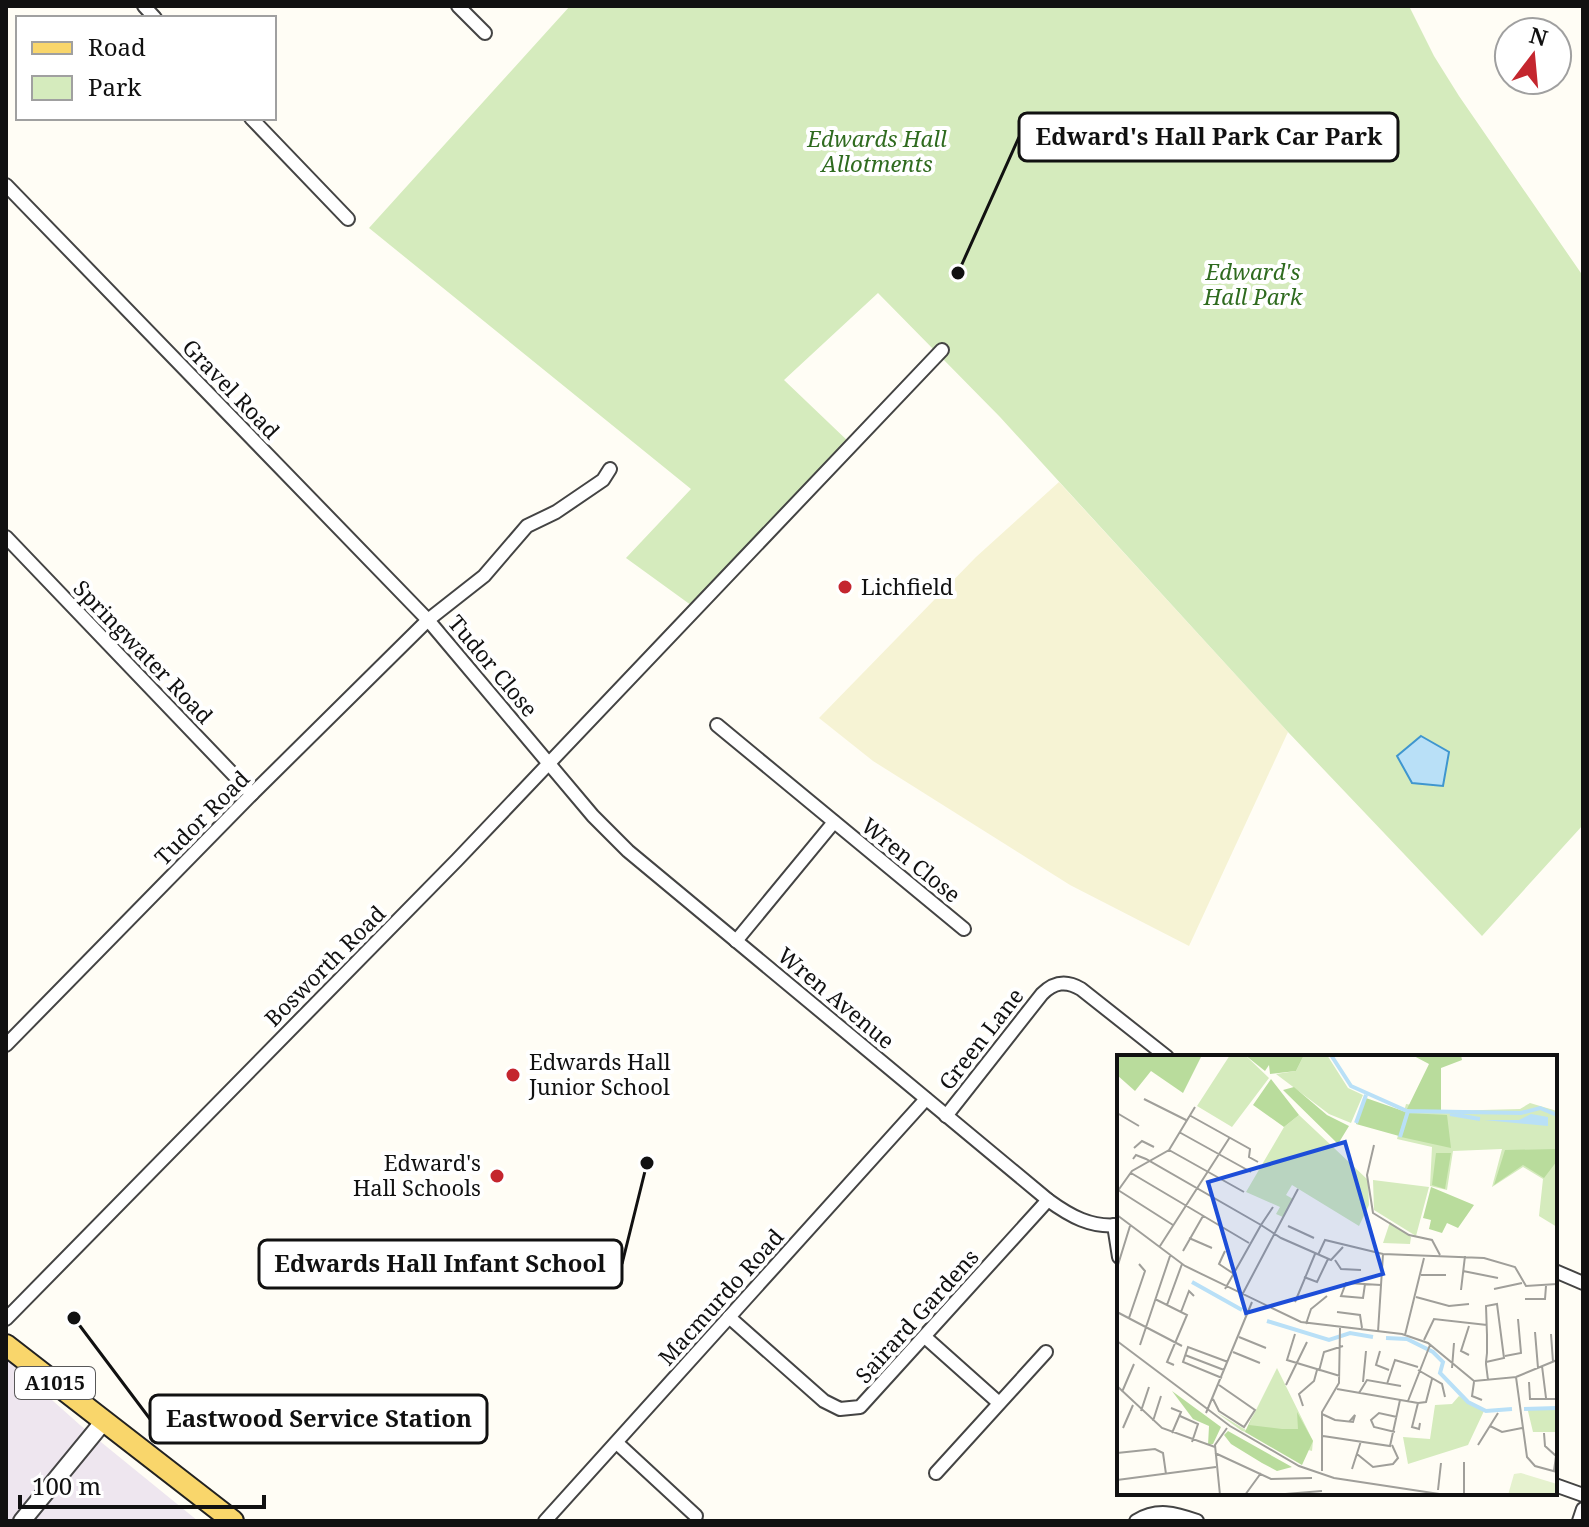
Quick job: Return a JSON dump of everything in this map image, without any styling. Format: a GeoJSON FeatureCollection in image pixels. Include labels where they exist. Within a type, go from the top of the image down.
{"type":"FeatureCollection","features":[{"type":"Feature","properties":{"kind":"main road","name":"A1015"},"geometry":{"type":"LineString","coordinates":[[6,1345],[233,1521]]}},
{"type":"Feature","properties":{"kind":"street"},"geometry":{"type":"LineString","coordinates":[[458,6],[485,33]]}},
{"type":"Feature","properties":{"kind":"street"},"geometry":{"type":"LineString","coordinates":[[253,120],[348,219]]}},
{"type":"Feature","properties":{"kind":"street","name":"Gravel Road"},"geometry":{"type":"LineString","coordinates":[[6,185],[428,620]]}},
{"type":"Feature","properties":{"kind":"street","name":"Bosworth Road"},"geometry":{"type":"LineString","coordinates":[[6,1319],[550,764],[942,350]]}},
{"type":"Feature","properties":{"kind":"street","name":"Tudor Close"},"geometry":{"type":"LineString","coordinates":[[550,764],[428,620],[476,584],[522,530],[603,480],[610,469]]}},
{"type":"Feature","properties":{"kind":"street","name":"Springwater Road"},"geometry":{"type":"LineString","coordinates":[[6,537],[252,794]]}},
{"type":"Feature","properties":{"kind":"street","name":"Tudor Road"},"geometry":{"type":"LineString","coordinates":[[6,1045],[428,620]]}},
{"type":"Feature","properties":{"kind":"street","name":"Wren Close"},"geometry":{"type":"LineString","coordinates":[[717,725],[964,929]]}},
{"type":"Feature","properties":{"kind":"street","name":"Wren Avenue"},"geometry":{"type":"LineString","coordinates":[[550,764],[609,833],[1048,1200],[1078,1220],[1117,1225]]}},
{"type":"Feature","properties":{"kind":"street","name":"Wren Close"},"geometry":{"type":"LineString","coordinates":[[736,941],[834,822]]}},
{"type":"Feature","properties":{"kind":"street","name":"Green Lane"},"geometry":{"type":"LineString","coordinates":[[946,1116],[1042,994],[1056,984],[1066,983],[1081,989],[1164,1055]]}},
{"type":"Feature","properties":{"kind":"street","name":"Macmurdo Road"},"geometry":{"type":"LineString","coordinates":[[545,1521],[926,1099]]}},
{"type":"Feature","properties":{"kind":"street","name":"Sairard Gardens"},"geometry":{"type":"LineString","coordinates":[[729,1317],[824,1401],[848,1410],[860,1407],[1048,1200]]}},
{"type":"Feature","properties":{"kind":"street"},"geometry":{"type":"LineString","coordinates":[[1557,1272],[1583,1283]]}},
{"type":"Feature","properties":{"kind":"street"},"geometry":{"type":"LineString","coordinates":[[925,1337],[999,1403]]}},
{"type":"Feature","properties":{"kind":"street"},"geometry":{"type":"LineString","coordinates":[[936,1473],[1046,1352]]}},
{"type":"Feature","properties":{"kind":"street"},"geometry":{"type":"LineString","coordinates":[[22,1521],[104,1421]]}},
{"type":"Feature","properties":{"kind":"street"},"geometry":{"type":"LineString","coordinates":[[617,1443],[696,1516]]}},
{"type":"Feature","properties":{"kind":"street"},"geometry":{"type":"LineString","coordinates":[[1557,1486],[1583,1495]]}},
{"type":"Feature","properties":{"kind":"street"},"geometry":{"type":"LineString","coordinates":[[1579,1521],[1583,1509]]}},
{"type":"Feature","properties":{"kind":"street"},"geometry":{"type":"LineString","coordinates":[[1136,1521],[1147,1514],[1161,1512],[1197,1521]]}},
{"type":"Feature","properties":{"kind":"shaded area"},"geometry":{"type":"Polygon","coordinates":[[[1059,482],[1288,732],[1189,946],[1070,885],[873,761],[819,718],[976,557],[1059,482]]]}},
{"type":"Feature","properties":{"kind":"shaded area"},"geometry":{"type":"Polygon","coordinates":[[[6,1359],[80,1425],[198,1521],[6,1521],[6,1359]]]}},
{"type":"Feature","properties":{"kind":"green space","name":"Edward's Hall Park"},"geometry":{"type":"Polygon","coordinates":[[[570,6],[1409,6],[1434,56],[1459,96],[1583,276],[1583,825],[1482,936],[1288,732],[1000,417],[878,293],[784,380],[851,444],[695,608],[626,558],[691,489],[369,228],[570,6]]]}},
{"type":"Feature","properties":{"kind":"water"},"geometry":{"type":"Polygon","coordinates":[[[1421,736],[1449,752],[1443,786],[1412,783],[1397,756],[1421,736]]]}},
{"type":"Feature","properties":{"kind":"place","name":"Edward's Hall Park Car Park"},"geometry":{"type":"Point","coordinates":[958,273]}},
{"type":"Feature","properties":{"kind":"place","name":"Lichfield"},"geometry":{"type":"Point","coordinates":[845,587]}},
{"type":"Feature","properties":{"kind":"place","name":"Edwards Hall Junior School"},"geometry":{"type":"Point","coordinates":[513,1075]}},
{"type":"Feature","properties":{"kind":"place","name":"Edwards Hall Infant School"},"geometry":{"type":"Point","coordinates":[647,1163]}},
{"type":"Feature","properties":{"kind":"place","name":"Edward's Hall Schools"},"geometry":{"type":"Point","coordinates":[497,1176]}},
{"type":"Feature","properties":{"kind":"place","name":"Eastwood Service Station"},"geometry":{"type":"Point","coordinates":[74,1318]}},
{"type":"Feature","properties":{"kind":"park label","name":"Edwards Hall Allotments"},"geometry":{"type":"Point","coordinates":[877,152]}}]}
